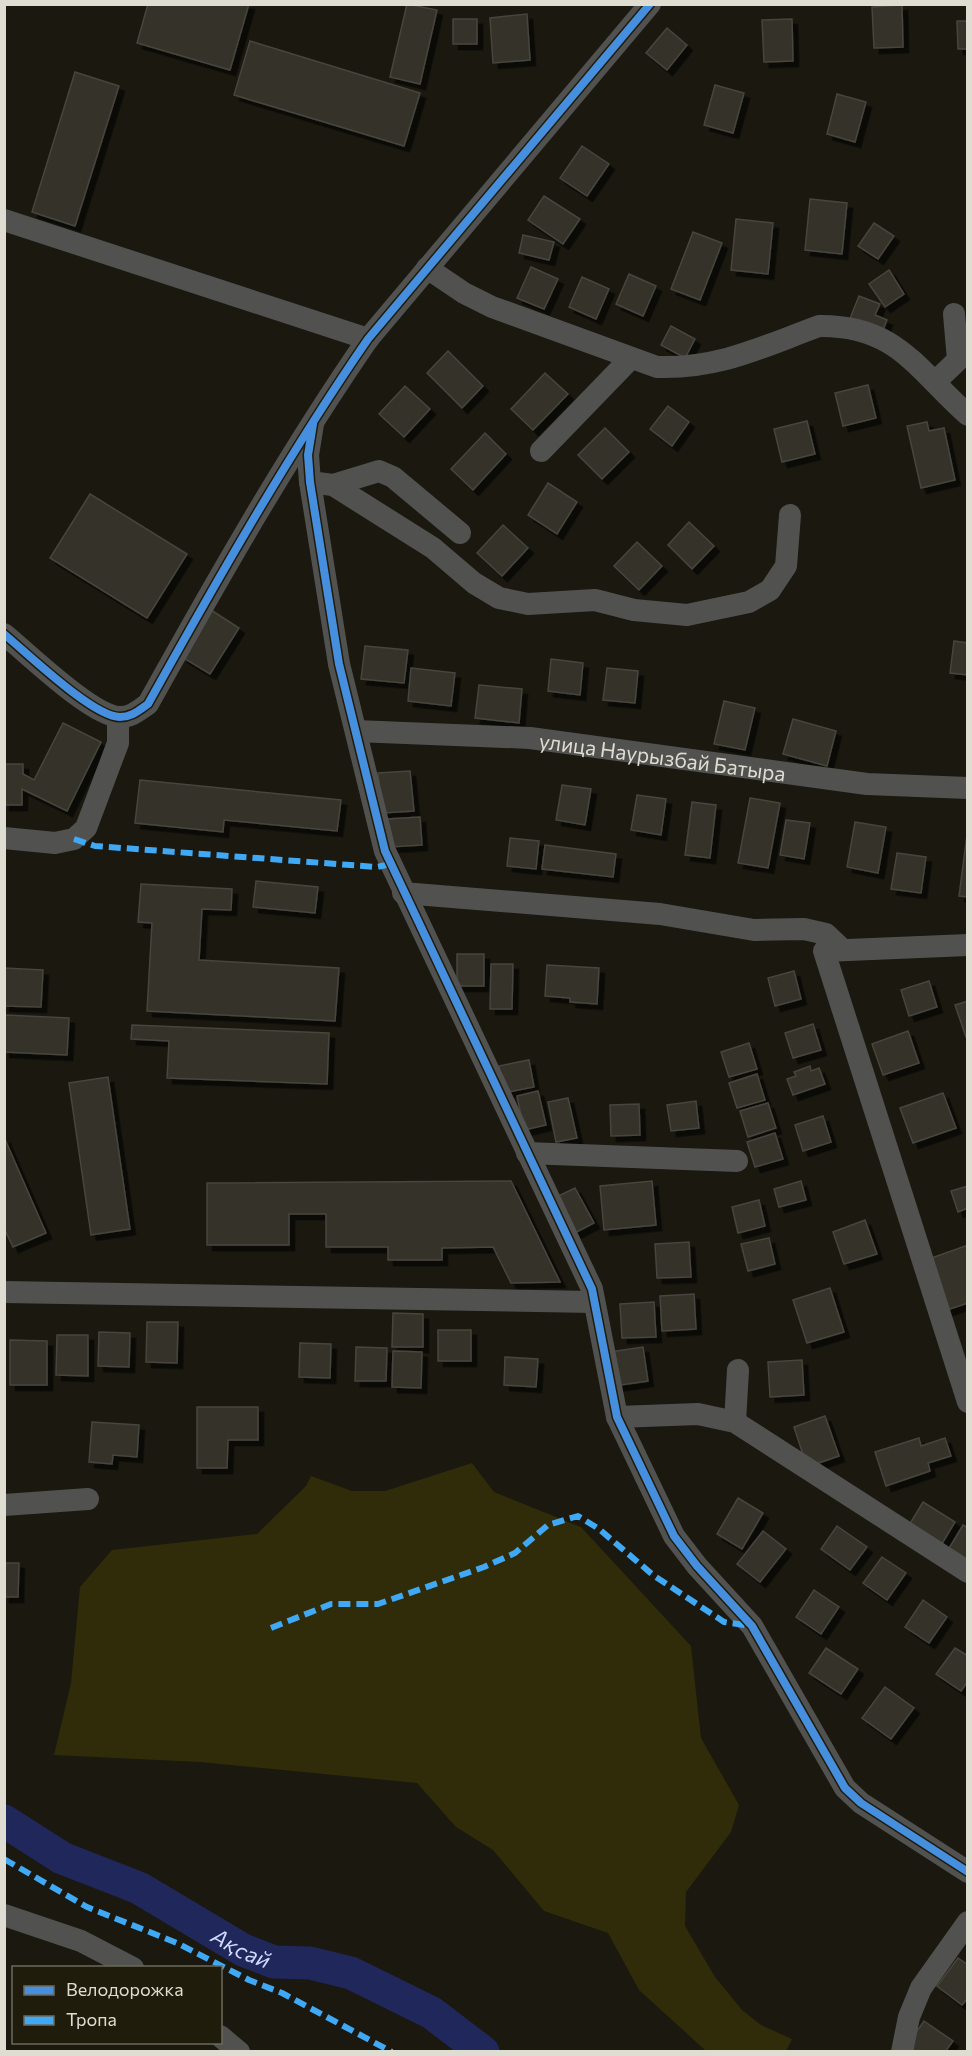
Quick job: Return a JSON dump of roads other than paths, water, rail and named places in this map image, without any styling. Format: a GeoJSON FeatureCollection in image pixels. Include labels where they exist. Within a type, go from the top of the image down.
{"type":"FeatureCollection","features":[{"type":"Feature","properties":{"kind":"street"},"geometry":{"type":"LineString","coordinates":[[4,634],[92,707],[118,717],[133,715],[148,704],[216,583],[331,393],[368,339],[646,6]]}},
{"type":"Feature","properties":{"kind":"street"},"geometry":{"type":"LineString","coordinates":[[4,220],[368,339]]}},
{"type":"Feature","properties":{"kind":"street"},"geometry":{"type":"LineString","coordinates":[[427,268],[464,293],[492,307],[657,367],[686,368],[717,364],[819,326],[836,326],[878,338],[904,351],[968,416]]}},
{"type":"Feature","properties":{"kind":"street"},"geometry":{"type":"LineString","coordinates":[[935,382],[958,360],[954,314]]}},
{"type":"Feature","properties":{"kind":"street"},"geometry":{"type":"LineString","coordinates":[[541,451],[631,358]]}},
{"type":"Feature","properties":{"kind":"street"},"geometry":{"type":"LineString","coordinates":[[314,424],[308,455],[309,482],[339,664],[386,851],[403,893],[579,1258],[594,1302],[617,1417],[674,1536],[697,1566],[752,1626],[845,1788],[861,1803],[968,1872]]}},
{"type":"Feature","properties":{"kind":"street"},"geometry":{"type":"LineString","coordinates":[[309,482],[333,485],[379,471],[393,477],[460,533]]}},
{"type":"Feature","properties":{"kind":"street"},"geometry":{"type":"LineString","coordinates":[[333,485],[433,548],[474,583],[499,598],[528,604],[595,600],[634,610],[687,615],[749,602],[770,590],[786,566],[790,515]]}},
{"type":"Feature","properties":{"kind":"street"},"geometry":{"type":"LineString","coordinates":[[4,838],[55,843],[74,839],[86,828],[118,743],[118,717]]}},
{"type":"Feature","properties":{"kind":"street","name":"улица Наурызбай Батыра"},"geometry":{"type":"LineString","coordinates":[[356,731],[530,738],[867,783],[968,788]]}},
{"type":"Feature","properties":{"kind":"street"},"geometry":{"type":"LineString","coordinates":[[403,893],[660,914],[754,930],[804,929],[826,934],[843,950]]}},
{"type":"Feature","properties":{"kind":"street"},"geometry":{"type":"LineString","coordinates":[[968,945],[824,951],[968,1402]]}},
{"type":"Feature","properties":{"kind":"street"},"geometry":{"type":"LineString","coordinates":[[527,1153],[737,1161]]}},
{"type":"Feature","properties":{"kind":"street"},"geometry":{"type":"LineString","coordinates":[[4,1292],[594,1302]]}},
{"type":"Feature","properties":{"kind":"street"},"geometry":{"type":"LineString","coordinates":[[735,1422],[738,1370]]}},
{"type":"Feature","properties":{"kind":"street"},"geometry":{"type":"LineString","coordinates":[[617,1417],[698,1414],[735,1422],[968,1572]]}},
{"type":"Feature","properties":{"kind":"street"},"geometry":{"type":"LineString","coordinates":[[4,1505],[88,1499]]}},
{"type":"Feature","properties":{"kind":"street"},"geometry":{"type":"LineString","coordinates":[[4,1915],[81,1941],[128,1966]]}},
{"type":"Feature","properties":{"kind":"street"},"geometry":{"type":"LineString","coordinates":[[902,2052],[909,2017],[921,1988],[968,1922]]}},
{"type":"Feature","properties":{"kind":"waterway","name":"Ақсай"},"geometry":{"type":"LineString","coordinates":[[4,1821],[62,1858],[139,1888],[243,1950],[274,1962],[310,1963],[351,1973],[432,2013],[483,2052]]}}]}
